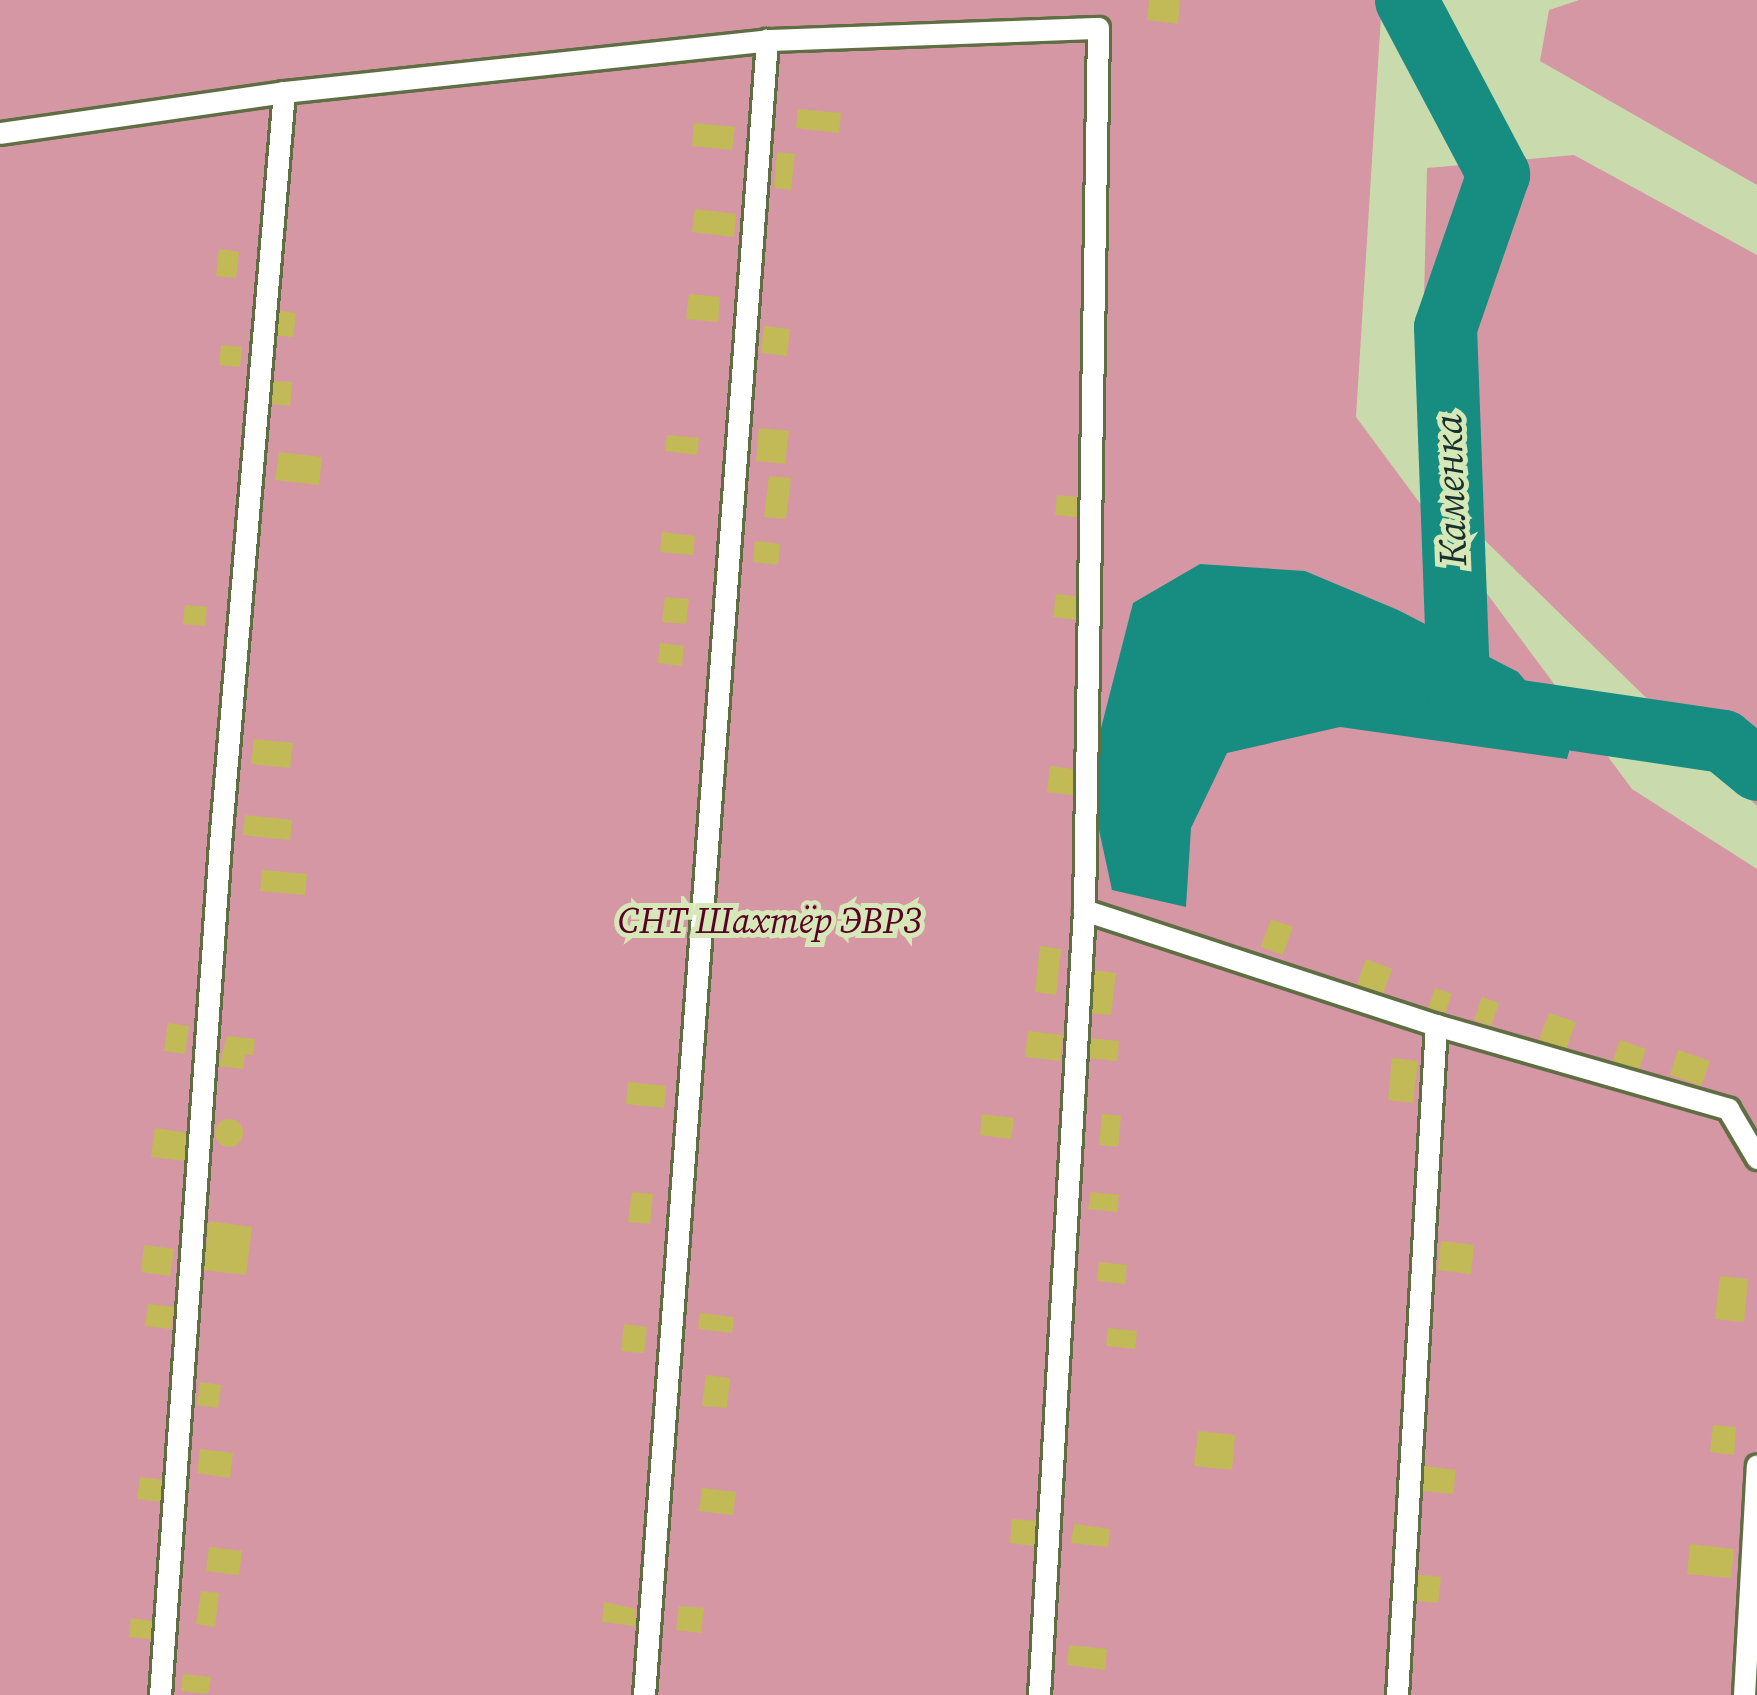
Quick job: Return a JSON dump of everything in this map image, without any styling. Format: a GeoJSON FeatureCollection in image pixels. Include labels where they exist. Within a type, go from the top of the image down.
{"type":"FeatureCollection","features":[{"type":"Feature","properties":{"kind":"lane"},"geometry":{"type":"LineString","coordinates":[[0,133],[284,92],[767,40],[1098,28],[1084,910],[1040,1695]]}},
{"type":"Feature","properties":{"kind":"lane"},"geometry":{"type":"LineString","coordinates":[[644,1695],[767,40]]}},
{"type":"Feature","properties":{"kind":"lane"},"geometry":{"type":"LineString","coordinates":[[160,1695],[220,843],[284,92]]}},
{"type":"Feature","properties":{"kind":"lane"},"geometry":{"type":"LineString","coordinates":[[1084,910],[1436,1025],[1728,1109],[1757,1158]]}},
{"type":"Feature","properties":{"kind":"lane"},"geometry":{"type":"LineString","coordinates":[[1397,1695],[1436,1025]]}},
{"type":"Feature","properties":{"kind":"lane"},"geometry":{"type":"LineString","coordinates":[[1744,1695],[1757,1465]]}},
{"type":"Feature","properties":{"kind":"green space","name":"СНТ Шахтёр ЭВРЗ"},"geometry":{"type":"Polygon","coordinates":[[[0,0],[1382,0],[1356,417],[1632,789],[1757,869],[1757,1695],[0,1695],[0,0]]]}},
{"type":"Feature","properties":{"kind":"green space"},"geometry":{"type":"Polygon","coordinates":[[[1579,0],[1757,0],[1757,185],[1540,61],[1549,10],[1579,0]]]}},
{"type":"Feature","properties":{"kind":"green space"},"geometry":{"type":"Polygon","coordinates":[[[1574,155],[1757,255],[1757,806],[1420,477],[1427,168],[1574,155]]]}},
{"type":"Feature","properties":{"kind":"water"},"geometry":{"type":"Polygon","coordinates":[[[1200,564],[1305,571],[1398,610],[1518,672],[1573,737],[1567,759],[1340,727],[1227,753],[1191,828],[1186,907],[1112,890],[1088,779],[1133,603],[1200,564]]]}},
{"type":"Feature","properties":{"kind":"building"},"geometry":{"type":"Polygon","coordinates":[[[1149,0],[1180,0],[1178,24],[1147,20],[1149,0]]]}},
{"type":"Feature","properties":{"kind":"building"},"geometry":{"type":"Polygon","coordinates":[[[798,109],[841,113],[839,133],[796,128],[798,109]]]}},
{"type":"Feature","properties":{"kind":"building"},"geometry":{"type":"Polygon","coordinates":[[[694,123],[735,127],[732,150],[692,146],[694,123]]]}},
{"type":"Feature","properties":{"kind":"building"},"geometry":{"type":"Polygon","coordinates":[[[777,152],[795,154],[791,190],[774,188],[777,152]]]}},
{"type":"Feature","properties":{"kind":"building"},"geometry":{"type":"Polygon","coordinates":[[[695,209],[736,214],[734,237],[692,232],[695,209]]]}},
{"type":"Feature","properties":{"kind":"building"},"geometry":{"type":"Polygon","coordinates":[[[219,249],[239,252],[236,278],[216,276],[219,249]]]}},
{"type":"Feature","properties":{"kind":"building"},"geometry":{"type":"Polygon","coordinates":[[[689,294],[720,297],[718,322],[686,319],[689,294]]]}},
{"type":"Feature","properties":{"kind":"building"},"geometry":{"type":"Polygon","coordinates":[[[275,310],[296,313],[293,337],[272,335],[275,310]]]}},
{"type":"Feature","properties":{"kind":"building"},"geometry":{"type":"Polygon","coordinates":[[[764,326],[790,329],[787,356],[761,353],[764,326]]]}},
{"type":"Feature","properties":{"kind":"building"},"geometry":{"type":"Polygon","coordinates":[[[221,345],[242,347],[240,367],[219,365],[221,345]]]}},
{"type":"Feature","properties":{"kind":"building"},"geometry":{"type":"Polygon","coordinates":[[[274,381],[292,382],[290,406],[271,404],[274,381]]]}},
{"type":"Feature","properties":{"kind":"building"},"geometry":{"type":"Polygon","coordinates":[[[759,428],[789,431],[785,464],[756,461],[759,428]]]}},
{"type":"Feature","properties":{"kind":"building"},"geometry":{"type":"Polygon","coordinates":[[[667,435],[699,438],[697,455],[665,451],[667,435]]]}},
{"type":"Feature","properties":{"kind":"building"},"geometry":{"type":"Polygon","coordinates":[[[279,452],[322,457],[319,485],[275,480],[279,452]]]}},
{"type":"Feature","properties":{"kind":"building"},"geometry":{"type":"Polygon","coordinates":[[[769,476],[791,478],[786,519],[764,517],[769,476]]]}},
{"type":"Feature","properties":{"kind":"building"},"geometry":{"type":"Polygon","coordinates":[[[1057,495],[1097,499],[1095,519],[1055,515],[1057,495]]]}},
{"type":"Feature","properties":{"kind":"building"},"geometry":{"type":"Polygon","coordinates":[[[662,532],[695,536],[693,555],[660,552],[662,532]]]}},
{"type":"Feature","properties":{"kind":"building"},"geometry":{"type":"Polygon","coordinates":[[[755,541],[780,544],[778,565],[753,562],[755,541]]]}},
{"type":"Feature","properties":{"kind":"building"},"geometry":{"type":"Polygon","coordinates":[[[1056,594],[1082,597],[1080,620],[1053,617],[1056,594]]]}},
{"type":"Feature","properties":{"kind":"building"},"geometry":{"type":"Polygon","coordinates":[[[665,597],[689,599],[686,624],[662,622],[665,597]]]}},
{"type":"Feature","properties":{"kind":"building"},"geometry":{"type":"Polygon","coordinates":[[[185,605],[207,607],[205,626],[183,624],[185,605]]]}},
{"type":"Feature","properties":{"kind":"building"},"geometry":{"type":"Polygon","coordinates":[[[660,643],[684,646],[682,666],[658,663],[660,643]]]}},
{"type":"Feature","properties":{"kind":"building"},"geometry":{"type":"Polygon","coordinates":[[[254,739],[293,743],[290,768],[251,764],[254,739]]]}},
{"type":"Feature","properties":{"kind":"building"},"geometry":{"type":"Polygon","coordinates":[[[1050,766],[1081,770],[1078,796],[1047,792],[1050,766]]]}},
{"type":"Feature","properties":{"kind":"building"},"geometry":{"type":"Polygon","coordinates":[[[245,815],[292,820],[290,840],[243,835],[245,815]]]}},
{"type":"Feature","properties":{"kind":"building"},"geometry":{"type":"Polygon","coordinates":[[[262,870],[307,874],[305,895],[260,891],[262,870]]]}},
{"type":"Feature","properties":{"kind":"building"},"geometry":{"type":"Polygon","coordinates":[[[1271,919],[1293,927],[1283,955],[1261,947],[1271,919]]]}},
{"type":"Feature","properties":{"kind":"building"},"geometry":{"type":"Polygon","coordinates":[[[1040,946],[1061,949],[1056,995],[1035,992],[1040,946]]]}},
{"type":"Feature","properties":{"kind":"building"},"geometry":{"type":"Polygon","coordinates":[[[1366,959],[1392,969],[1383,994],[1357,985],[1366,959]]]}},
{"type":"Feature","properties":{"kind":"building"},"geometry":{"type":"Polygon","coordinates":[[[1090,970],[1116,973],[1111,1015],[1086,1013],[1090,970]]]}},
{"type":"Feature","properties":{"kind":"building"},"geometry":{"type":"Polygon","coordinates":[[[1435,988],[1452,994],[1445,1013],[1428,1008],[1435,988]]]}},
{"type":"Feature","properties":{"kind":"building"},"geometry":{"type":"Polygon","coordinates":[[[1482,997],[1499,1003],[1491,1026],[1474,1020],[1482,997]]]}},
{"type":"Feature","properties":{"kind":"building"},"geometry":{"type":"Polygon","coordinates":[[[1549,1013],[1576,1022],[1566,1050],[1539,1040],[1549,1013]]]}},
{"type":"Feature","properties":{"kind":"building"},"geometry":{"type":"Polygon","coordinates":[[[168,1023],[189,1026],[185,1054],[164,1051],[168,1023]]]}},
{"type":"Feature","properties":{"kind":"building"},"geometry":{"type":"Polygon","coordinates":[[[1028,1031],[1063,1035],[1060,1061],[1025,1057],[1028,1031]]]}},
{"type":"Feature","properties":{"kind":"building"},"geometry":{"type":"Polygon","coordinates":[[[227,1036],[255,1039],[253,1055],[245,1054],[243,1069],[219,1066],[227,1036]]]}},
{"type":"Feature","properties":{"kind":"building"},"geometry":{"type":"Polygon","coordinates":[[[1088,1038],[1119,1041],[1117,1061],[1085,1058],[1088,1038]]]}},
{"type":"Feature","properties":{"kind":"building"},"geometry":{"type":"Polygon","coordinates":[[[1620,1040],[1646,1049],[1637,1075],[1611,1066],[1620,1040]]]}},
{"type":"Feature","properties":{"kind":"building"},"geometry":{"type":"Polygon","coordinates":[[[1678,1050],[1710,1061],[1701,1086],[1670,1075],[1678,1050]]]}},
{"type":"Feature","properties":{"kind":"building"},"geometry":{"type":"Polygon","coordinates":[[[1392,1058],[1418,1061],[1413,1103],[1388,1100],[1392,1058]]]}},
{"type":"Feature","properties":{"kind":"building"},"geometry":{"type":"Polygon","coordinates":[[[628,1082],[666,1086],[664,1108],[626,1104],[628,1082]]]}},
{"type":"Feature","properties":{"kind":"building"},"geometry":{"type":"Polygon","coordinates":[[[982,1114],[1014,1118],[1011,1139],[980,1135],[982,1114]]]}},
{"type":"Feature","properties":{"kind":"building"},"geometry":{"type":"Polygon","coordinates":[[[1102,1114],[1121,1116],[1118,1147],[1099,1145],[1102,1114]]]}},
{"type":"Feature","properties":{"kind":"building"},"geometry":{"type":"Polygon","coordinates":[[[229,1119],[239,1123],[243,1133],[239,1143],[229,1147],[219,1143],[215,1133],[219,1123],[229,1119]]]}},
{"type":"Feature","properties":{"kind":"building"},"geometry":{"type":"Polygon","coordinates":[[[155,1128],[188,1133],[185,1161],[151,1157],[155,1128]]]}},
{"type":"Feature","properties":{"kind":"building"},"geometry":{"type":"Polygon","coordinates":[[[632,1192],[653,1194],[650,1224],[628,1222],[632,1192]]]}},
{"type":"Feature","properties":{"kind":"building"},"geometry":{"type":"Polygon","coordinates":[[[1091,1192],[1119,1195],[1117,1212],[1088,1209],[1091,1192]]]}},
{"type":"Feature","properties":{"kind":"building"},"geometry":{"type":"Polygon","coordinates":[[[209,1221],[252,1227],[246,1275],[203,1270],[209,1221]]]}},
{"type":"Feature","properties":{"kind":"building"},"geometry":{"type":"Polygon","coordinates":[[[1441,1241],[1474,1245],[1471,1274],[1438,1270],[1441,1241]]]}},
{"type":"Feature","properties":{"kind":"building"},"geometry":{"type":"Polygon","coordinates":[[[144,1245],[174,1249],[170,1276],[141,1272],[144,1245]]]}},
{"type":"Feature","properties":{"kind":"building"},"geometry":{"type":"Polygon","coordinates":[[[1099,1262],[1127,1265],[1125,1284],[1097,1281],[1099,1262]]]}},
{"type":"Feature","properties":{"kind":"building"},"geometry":{"type":"Polygon","coordinates":[[[1720,1276],[1748,1279],[1744,1322],[1715,1319],[1720,1276]]]}},
{"type":"Feature","properties":{"kind":"building"},"geometry":{"type":"Polygon","coordinates":[[[148,1304],[174,1307],[171,1329],[145,1326],[148,1304]]]}},
{"type":"Feature","properties":{"kind":"building"},"geometry":{"type":"Polygon","coordinates":[[[700,1313],[734,1317],[732,1333],[698,1329],[700,1313]]]}},
{"type":"Feature","properties":{"kind":"building"},"geometry":{"type":"Polygon","coordinates":[[[624,1324],[647,1327],[644,1353],[621,1351],[624,1324]]]}},
{"type":"Feature","properties":{"kind":"building"},"geometry":{"type":"Polygon","coordinates":[[[1108,1328],[1137,1331],[1135,1349],[1106,1346],[1108,1328]]]}},
{"type":"Feature","properties":{"kind":"building"},"geometry":{"type":"Polygon","coordinates":[[[706,1375],[730,1378],[727,1408],[702,1406],[706,1375]]]}},
{"type":"Feature","properties":{"kind":"building"},"geometry":{"type":"Polygon","coordinates":[[[200,1382],[221,1385],[218,1408],[197,1405],[200,1382]]]}},
{"type":"Feature","properties":{"kind":"building"},"geometry":{"type":"Polygon","coordinates":[[[1713,1425],[1736,1427],[1734,1455],[1710,1452],[1713,1425]]]}},
{"type":"Feature","properties":{"kind":"building"},"geometry":{"type":"Polygon","coordinates":[[[1198,1431],[1235,1435],[1232,1470],[1194,1466],[1198,1431]]]}},
{"type":"Feature","properties":{"kind":"building"},"geometry":{"type":"Polygon","coordinates":[[[200,1449],[233,1453],[230,1478],[197,1473],[200,1449]]]}},
{"type":"Feature","properties":{"kind":"building"},"geometry":{"type":"Polygon","coordinates":[[[1424,1466],[1456,1470],[1453,1494],[1422,1491],[1424,1466]]]}},
{"type":"Feature","properties":{"kind":"building"},"geometry":{"type":"Polygon","coordinates":[[[140,1477],[171,1481],[168,1503],[137,1499],[140,1477]]]}},
{"type":"Feature","properties":{"kind":"building"},"geometry":{"type":"Polygon","coordinates":[[[702,1488],[736,1492],[733,1515],[699,1511],[702,1488]]]}},
{"type":"Feature","properties":{"kind":"building"},"geometry":{"type":"Polygon","coordinates":[[[1012,1519],[1047,1522],[1044,1547],[1010,1543],[1012,1519]]]}},
{"type":"Feature","properties":{"kind":"building"},"geometry":{"type":"Polygon","coordinates":[[[1074,1524],[1110,1529],[1108,1547],[1071,1543],[1074,1524]]]}},
{"type":"Feature","properties":{"kind":"building"},"geometry":{"type":"Polygon","coordinates":[[[1690,1544],[1734,1549],[1731,1578],[1687,1574],[1690,1544]]]}},
{"type":"Feature","properties":{"kind":"building"},"geometry":{"type":"Polygon","coordinates":[[[209,1547],[242,1551],[239,1575],[206,1571],[209,1547]]]}},
{"type":"Feature","properties":{"kind":"building"},"geometry":{"type":"Polygon","coordinates":[[[1411,1574],[1441,1577],[1438,1603],[1408,1600],[1411,1574]]]}},
{"type":"Feature","properties":{"kind":"building"},"geometry":{"type":"Polygon","coordinates":[[[201,1591],[219,1593],[215,1627],[196,1624],[201,1591]]]}},
{"type":"Feature","properties":{"kind":"building"},"geometry":{"type":"Polygon","coordinates":[[[604,1602],[636,1609],[635,1626],[602,1622],[604,1602]]]}},
{"type":"Feature","properties":{"kind":"building"},"geometry":{"type":"Polygon","coordinates":[[[679,1606],[704,1608],[701,1633],[676,1630],[679,1606]]]}},
{"type":"Feature","properties":{"kind":"building"},"geometry":{"type":"Polygon","coordinates":[[[131,1618],[159,1622],[156,1640],[129,1637],[131,1618]]]}},
{"type":"Feature","properties":{"kind":"building"},"geometry":{"type":"Polygon","coordinates":[[[1069,1645],[1107,1649],[1105,1670],[1067,1665],[1069,1645]]]}},
{"type":"Feature","properties":{"kind":"building"},"geometry":{"type":"Polygon","coordinates":[[[183,1674],[211,1677],[208,1694],[181,1691],[183,1674]]]}},
{"type":"Feature","properties":{"kind":"waterway","name":"Каменка"},"geometry":{"type":"LineString","coordinates":[[1406,0],[1498,174],[1445,327],[1459,702],[1723,741],[1757,769]]}}]}
